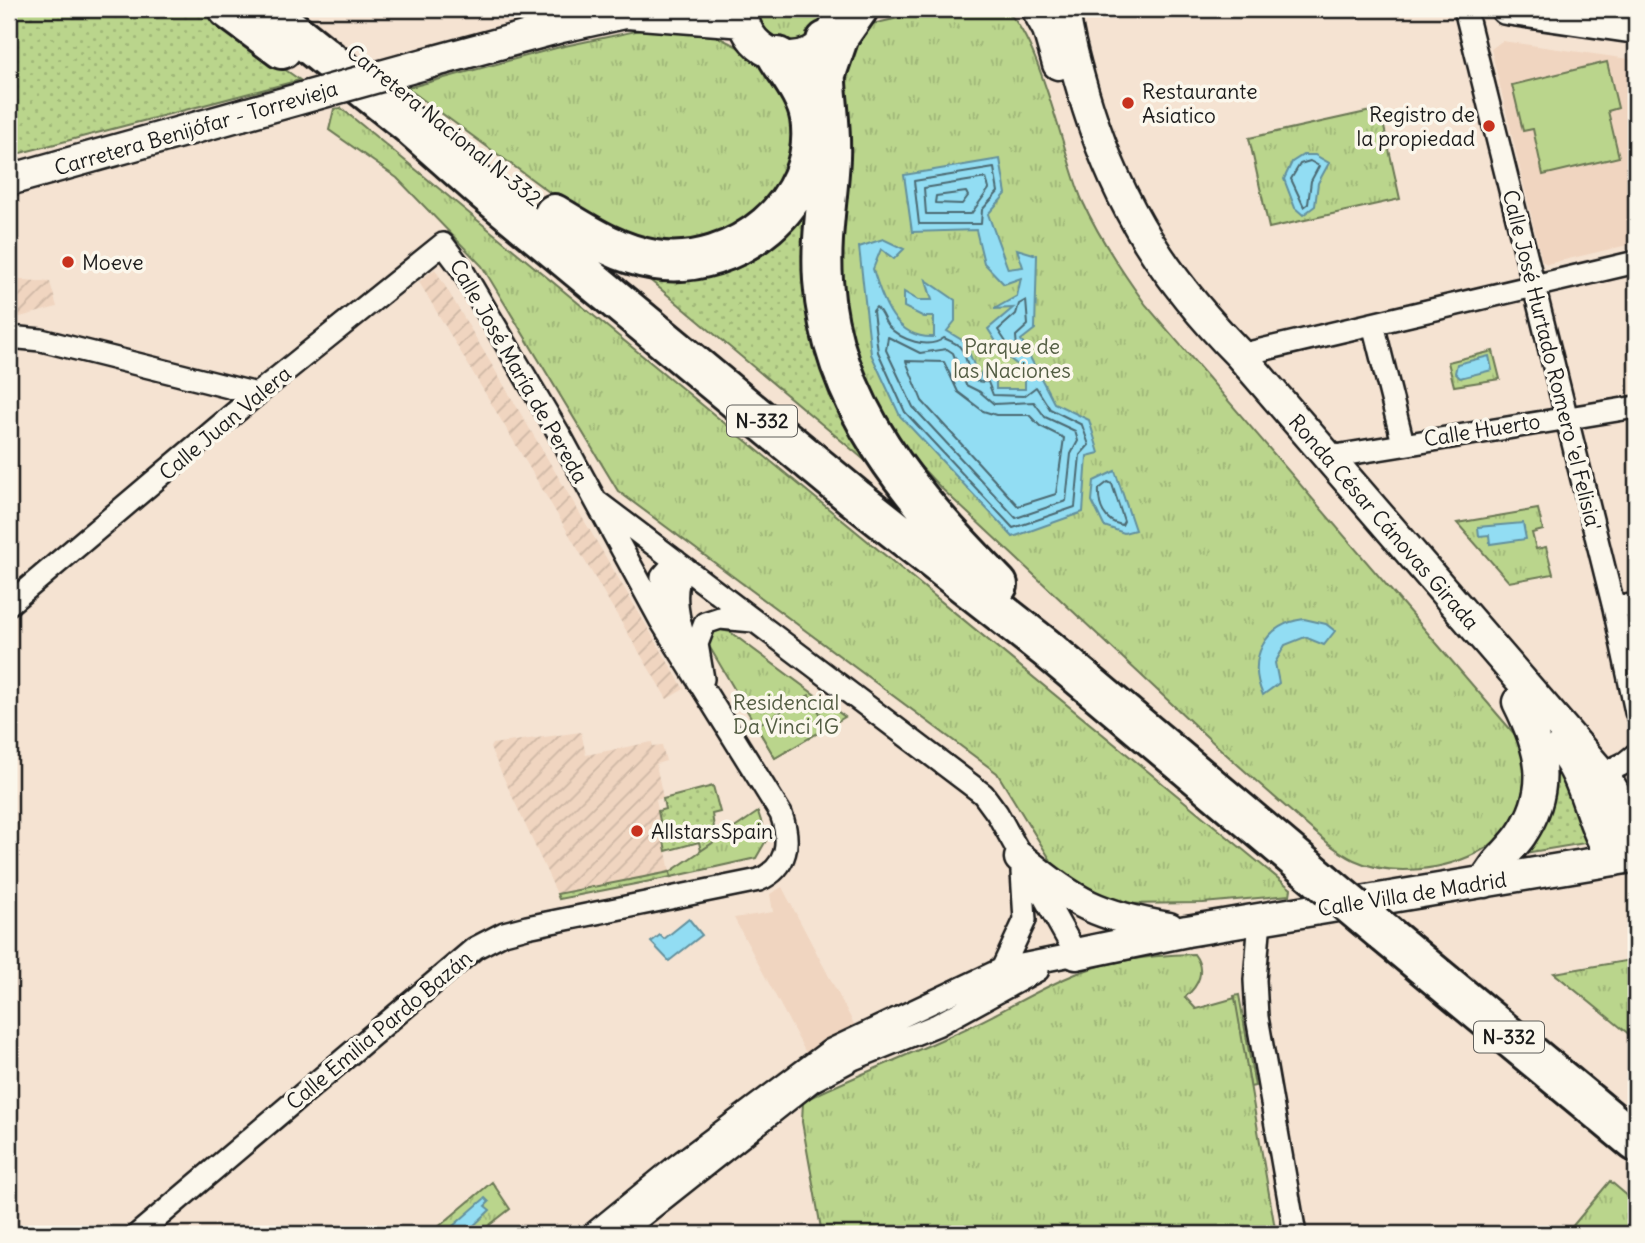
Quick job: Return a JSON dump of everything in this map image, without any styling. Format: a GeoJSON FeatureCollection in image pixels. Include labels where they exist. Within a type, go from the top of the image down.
{"type":"FeatureCollection","features":[{"type":"Feature","properties":{"kind":"highway"},"geometry":{"type":"LineString","coordinates":[[228,9],[280,48],[344,88],[481,188]]}},
{"type":"Feature","properties":{"kind":"highway","name":"N-332"},"geometry":{"type":"LineString","coordinates":[[265,9],[410,125],[481,188],[855,498],[1046,648],[1636,1142]]}},
{"type":"Feature","properties":{"kind":"highway","name":"Carretera Nacional N-332"},"geometry":{"type":"LineString","coordinates":[[302,9],[554,214]]}},
{"type":"Feature","properties":{"kind":"highway"},"geometry":{"type":"LineString","coordinates":[[843,17],[824,83],[830,133],[822,251],[825,304],[831,339],[859,412],[885,455],[945,531],[1135,723]]}},
{"type":"Feature","properties":{"kind":"highway"},"geometry":{"type":"LineString","coordinates":[[554,214],[609,247],[657,260],[704,259],[749,240],[784,208],[796,188],[809,153],[811,136],[806,103],[778,57]]}},
{"type":"Feature","properties":{"kind":"highway","name":"N-332"},"geometry":{"type":"LineString","coordinates":[[554,214],[895,501],[1046,648]]}},
{"type":"Feature","properties":{"kind":"street","name":"Ronda César Cánovas Girada"},"geometry":{"type":"LineString","coordinates":[[1037,9],[1048,29],[1086,156],[1116,220],[1140,261],[1174,307],[1572,764],[1583,787],[1597,831],[1626,859]]}},
{"type":"Feature","properties":{"kind":"street","name":"Ronda César Cánovas Girada"},"geometry":{"type":"LineString","coordinates":[[1064,9],[1081,87],[1104,158],[1123,202],[1148,246],[1180,290],[1329,457],[1602,774],[1614,790],[1623,811],[1626,859]]}},
{"type":"Feature","properties":{"kind":"street","name":"Calle José Hurtado Romero 'el Felisia'"},"geometry":{"type":"LineString","coordinates":[[1465,9],[1614,608],[1636,712]]}},
{"type":"Feature","properties":{"kind":"street"},"geometry":{"type":"LineString","coordinates":[[1506,9],[1636,28]]}},
{"type":"Feature","properties":{"kind":"street","name":"Carretera Benijófar - Torrevieja"},"geometry":{"type":"LineString","coordinates":[[9,180],[561,27],[635,11],[743,15]]}},
{"type":"Feature","properties":{"kind":"street"},"geometry":{"type":"LineString","coordinates":[[743,15],[760,47],[778,57],[809,54],[843,17]]}},
{"type":"Feature","properties":{"kind":"street","name":"Calle Juan Valera"},"geometry":{"type":"LineString","coordinates":[[9,604],[257,394],[443,244]]}},
{"type":"Feature","properties":{"kind":"street","name":"Calle José María de Pereda"},"geometry":{"type":"LineString","coordinates":[[443,244],[461,268],[554,426],[661,621],[782,814],[788,845],[778,867]]}},
{"type":"Feature","properties":{"kind":"street"},"geometry":{"type":"LineString","coordinates":[[1240,355],[1636,262]]}},
{"type":"Feature","properties":{"kind":"street"},"geometry":{"type":"LineString","coordinates":[[1373,324],[1403,443]]}},
{"type":"Feature","properties":{"kind":"street"},"geometry":{"type":"LineString","coordinates":[[9,338],[41,340],[257,394]]}},
{"type":"Feature","properties":{"kind":"street","name":"Calle Huerto"},"geometry":{"type":"LineString","coordinates":[[1329,457],[1636,407]]}},
{"type":"Feature","properties":{"kind":"street","name":"Calle José María de Pereda"},"geometry":{"type":"LineString","coordinates":[[593,498],[983,794],[1076,954]]}},
{"type":"Feature","properties":{"kind":"street"},"geometry":{"type":"LineString","coordinates":[[661,621],[663,577],[680,565]]}},
{"type":"Feature","properties":{"kind":"street","name":"Calle José María de Pereda"},"geometry":{"type":"LineString","coordinates":[[680,565],[679,613],[701,686]]}},
{"type":"Feature","properties":{"kind":"street"},"geometry":{"type":"LineString","coordinates":[[1614,608],[1636,604]]}},
{"type":"Feature","properties":{"kind":"street","name":"Calle José María de Pereda"},"geometry":{"type":"LineString","coordinates":[[701,686],[698,654],[701,629],[705,623],[720,618],[755,621]]}},
{"type":"Feature","properties":{"kind":"street","name":"Ronda César Cánovas Girada"},"geometry":{"type":"LineString","coordinates":[[1485,882],[1491,869],[1520,836],[1530,820],[1540,785],[1539,747],[1518,702]]}},
{"type":"Feature","properties":{"kind":"street"},"geometry":{"type":"LineString","coordinates":[[1602,774],[1625,764],[1636,754]]}},
{"type":"Feature","properties":{"kind":"street"},"geometry":{"type":"LineString","coordinates":[[1602,774],[1636,792]]}},
{"type":"Feature","properties":{"kind":"street"},"geometry":{"type":"LineString","coordinates":[[1020,858],[1064,894],[1088,908],[1126,920],[1187,931]]}},
{"type":"Feature","properties":{"kind":"street","name":"Calle José María de Pereda"},"geometry":{"type":"LineString","coordinates":[[1003,969],[1025,920],[1020,858]]}},
{"type":"Feature","properties":{"kind":"street","name":"Calle Villa de Madrid"},"geometry":{"type":"LineString","coordinates":[[1076,954],[1187,931],[1626,859]]}},
{"type":"Feature","properties":{"kind":"street","name":"Calle Emilia Pardo Bazán"},"geometry":{"type":"LineString","coordinates":[[138,1234],[475,948],[504,933],[527,927],[743,885],[770,875],[778,867]]}},
{"type":"Feature","properties":{"kind":"street"},"geometry":{"type":"LineString","coordinates":[[1260,919],[1255,980],[1256,1008],[1295,1234]]}},
{"type":"Feature","properties":{"kind":"street"},"geometry":{"type":"LineString","coordinates":[[593,1234],[811,1061],[1003,969],[1076,954]]}},
{"type":"Feature","properties":{"kind":"street"},"geometry":{"type":"LineString","coordinates":[[619,1234],[813,1081],[853,1059],[937,1025],[1025,976],[1076,954]]}},
{"type":"Feature","properties":{"kind":"shaded area"},"geometry":{"type":"Polygon","coordinates":[[[1502,41],[1636,60],[1636,243],[1547,264],[1542,261],[1491,49],[1502,41]]]}},
{"type":"Feature","properties":{"kind":"shaded area"},"geometry":{"type":"Polygon","coordinates":[[[435,269],[684,689],[667,699],[419,282],[435,269]]]}},
{"type":"Feature","properties":{"kind":"shaded area"},"geometry":{"type":"Polygon","coordinates":[[[9,279],[50,282],[57,307],[9,320],[9,279]]]}},
{"type":"Feature","properties":{"kind":"shaded area"},"geometry":{"type":"Polygon","coordinates":[[[581,732],[586,755],[652,742],[653,746],[662,745],[666,761],[656,764],[663,798],[656,800],[670,872],[557,894],[490,748],[492,744],[581,732]]]}},
{"type":"Feature","properties":{"kind":"shaded area"},"geometry":{"type":"Polygon","coordinates":[[[782,887],[855,1026],[806,1053],[734,918],[773,912],[770,894],[782,887]]]}},
{"type":"Feature","properties":{"kind":"green space"},"geometry":{"type":"Polygon","coordinates":[[[9,9],[198,9],[300,80],[9,156],[9,9]]]}},
{"type":"Feature","properties":{"kind":"green space"},"geometry":{"type":"Polygon","coordinates":[[[758,9],[826,9],[818,31],[798,43],[770,34],[758,9]]]}},
{"type":"Feature","properties":{"kind":"green space","name":"Parque de las Naciones"},"geometry":{"type":"Polygon","coordinates":[[[938,9],[1003,9],[1016,21],[1039,67],[1082,200],[1103,241],[1137,293],[1523,744],[1525,774],[1514,818],[1495,841],[1482,850],[1453,863],[1402,870],[1369,866],[1338,850],[1215,744],[940,487],[905,450],[874,402],[853,348],[841,285],[845,54],[868,25],[938,9]]]}},
{"type":"Feature","properties":{"kind":"green space"},"geometry":{"type":"Polygon","coordinates":[[[650,28],[710,33],[746,51],[786,85],[798,134],[774,202],[700,250],[601,230],[407,88],[560,47],[650,28]]]}},
{"type":"Feature","properties":{"kind":"green space"},"geometry":{"type":"Polygon","coordinates":[[[1607,62],[1618,108],[1608,111],[1619,157],[1543,175],[1533,129],[1523,131],[1512,85],[1607,62]]]}},
{"type":"Feature","properties":{"kind":"green space"},"geometry":{"type":"Polygon","coordinates":[[[341,108],[1291,889],[1290,895],[1203,903],[1118,904],[1105,901],[1058,872],[997,773],[618,491],[482,266],[397,178],[329,130],[334,109],[341,108]]]}},
{"type":"Feature","properties":{"kind":"green space"},"geometry":{"type":"Polygon","coordinates":[[[1380,109],[1400,199],[1269,228],[1249,138],[1380,109]]]}},
{"type":"Feature","properties":{"kind":"green space"},"geometry":{"type":"Polygon","coordinates":[[[810,202],[870,461],[868,463],[645,276],[810,202]]]}},
{"type":"Feature","properties":{"kind":"green space"},"geometry":{"type":"Polygon","coordinates":[[[1493,351],[1500,379],[1454,386],[1448,362],[1493,351]]]}},
{"type":"Feature","properties":{"kind":"green space"},"geometry":{"type":"Polygon","coordinates":[[[1538,509],[1543,530],[1532,533],[1536,549],[1546,547],[1553,574],[1509,582],[1457,523],[1538,509]]]}},
{"type":"Feature","properties":{"kind":"green space","name":"Residencial Da Vinci 1G"},"geometry":{"type":"Polygon","coordinates":[[[717,629],[730,632],[845,717],[775,758],[709,646],[708,640],[717,629]]]}},
{"type":"Feature","properties":{"kind":"green space"},"geometry":{"type":"Polygon","coordinates":[[[809,695],[828,727],[775,758],[756,726],[809,695]]]}},
{"type":"Feature","properties":{"kind":"green space"},"geometry":{"type":"Polygon","coordinates":[[[1551,749],[1591,842],[1519,854],[1551,749]]]}},
{"type":"Feature","properties":{"kind":"green space"},"geometry":{"type":"Polygon","coordinates":[[[713,786],[720,812],[712,814],[716,841],[701,851],[699,842],[666,851],[658,811],[665,809],[663,799],[713,786]]]}},
{"type":"Feature","properties":{"kind":"green space"},"geometry":{"type":"Polygon","coordinates":[[[758,812],[767,839],[756,858],[671,877],[670,872],[758,812]]]}},
{"type":"Feature","properties":{"kind":"green space"},"geometry":{"type":"Polygon","coordinates":[[[670,872],[671,877],[559,899],[557,894],[670,872]]]}},
{"type":"Feature","properties":{"kind":"green space"},"geometry":{"type":"Polygon","coordinates":[[[1194,954],[1200,966],[1199,977],[1194,988],[1185,997],[1196,1009],[1235,998],[1276,1234],[822,1234],[802,1122],[803,1101],[968,1028],[1079,973],[1128,960],[1194,954]]]}},
{"type":"Feature","properties":{"kind":"green space"},"geometry":{"type":"Polygon","coordinates":[[[1636,959],[1636,1040],[1554,973],[1631,960],[1636,959]]]}},
{"type":"Feature","properties":{"kind":"green space"},"geometry":{"type":"Polygon","coordinates":[[[1239,995],[1255,1086],[1250,1087],[1234,996],[1239,995]]]}},
{"type":"Feature","properties":{"kind":"green space"},"geometry":{"type":"Polygon","coordinates":[[[1610,1181],[1636,1203],[1636,1234],[1566,1234],[1610,1181]]]}},
{"type":"Feature","properties":{"kind":"green space"},"geometry":{"type":"Polygon","coordinates":[[[492,1182],[510,1209],[478,1234],[430,1234],[492,1182]]]}},
{"type":"Feature","properties":{"kind":"water"},"geometry":{"type":"Polygon","coordinates":[[[1303,155],[1315,155],[1329,163],[1318,183],[1315,206],[1303,215],[1295,208],[1284,179],[1292,162],[1303,155]]]}},
{"type":"Feature","properties":{"kind":"water"},"geometry":{"type":"Polygon","coordinates":[[[1000,159],[1006,194],[988,214],[1008,269],[1023,267],[1017,249],[1037,255],[1035,329],[1021,340],[1054,403],[1089,420],[1099,453],[1087,456],[1083,512],[1013,537],[900,416],[871,354],[859,247],[883,239],[904,249],[894,259],[881,249],[873,269],[886,305],[900,325],[909,332],[934,337],[934,317],[924,317],[904,307],[904,292],[918,300],[932,300],[926,280],[955,300],[955,321],[947,331],[965,342],[979,378],[986,362],[996,373],[996,389],[1025,389],[1025,371],[1004,354],[988,329],[1013,308],[994,309],[1017,296],[1021,278],[1004,284],[984,263],[976,230],[912,232],[904,175],[1000,159]]]}},
{"type":"Feature","properties":{"kind":"water"},"geometry":{"type":"Polygon","coordinates":[[[1489,356],[1492,370],[1460,378],[1455,373],[1457,364],[1489,356]]]}},
{"type":"Feature","properties":{"kind":"water"},"geometry":{"type":"Polygon","coordinates":[[[1115,471],[1135,530],[1124,533],[1104,526],[1092,501],[1094,481],[1115,471]]]}},
{"type":"Feature","properties":{"kind":"water"},"geometry":{"type":"Polygon","coordinates":[[[1523,523],[1526,539],[1490,544],[1489,535],[1479,536],[1478,527],[1523,523]]]}},
{"type":"Feature","properties":{"kind":"water"},"geometry":{"type":"Polygon","coordinates":[[[1304,619],[1326,624],[1335,631],[1324,645],[1305,637],[1285,645],[1275,663],[1279,683],[1263,695],[1257,669],[1262,645],[1278,628],[1304,619]]]}},
{"type":"Feature","properties":{"kind":"water"},"geometry":{"type":"Polygon","coordinates":[[[689,919],[702,935],[669,961],[651,942],[660,935],[664,939],[689,919]]]}},
{"type":"Feature","properties":{"kind":"water"},"geometry":{"type":"Polygon","coordinates":[[[485,1198],[489,1202],[485,1206],[490,1210],[465,1234],[461,1234],[453,1226],[485,1198]]]}},
{"type":"Feature","properties":{"kind":"place","name":"Restaurante Asiatico"},"geometry":{"type":"Point","coordinates":[1128,103]}},
{"type":"Feature","properties":{"kind":"place","name":"Registro de la propiedad"},"geometry":{"type":"Point","coordinates":[1489,126]}},
{"type":"Feature","properties":{"kind":"place","name":"Moeve"},"geometry":{"type":"Point","coordinates":[68,262]}},
{"type":"Feature","properties":{"kind":"place","name":"AllstarsSpain"},"geometry":{"type":"Point","coordinates":[637,831]}}]}
